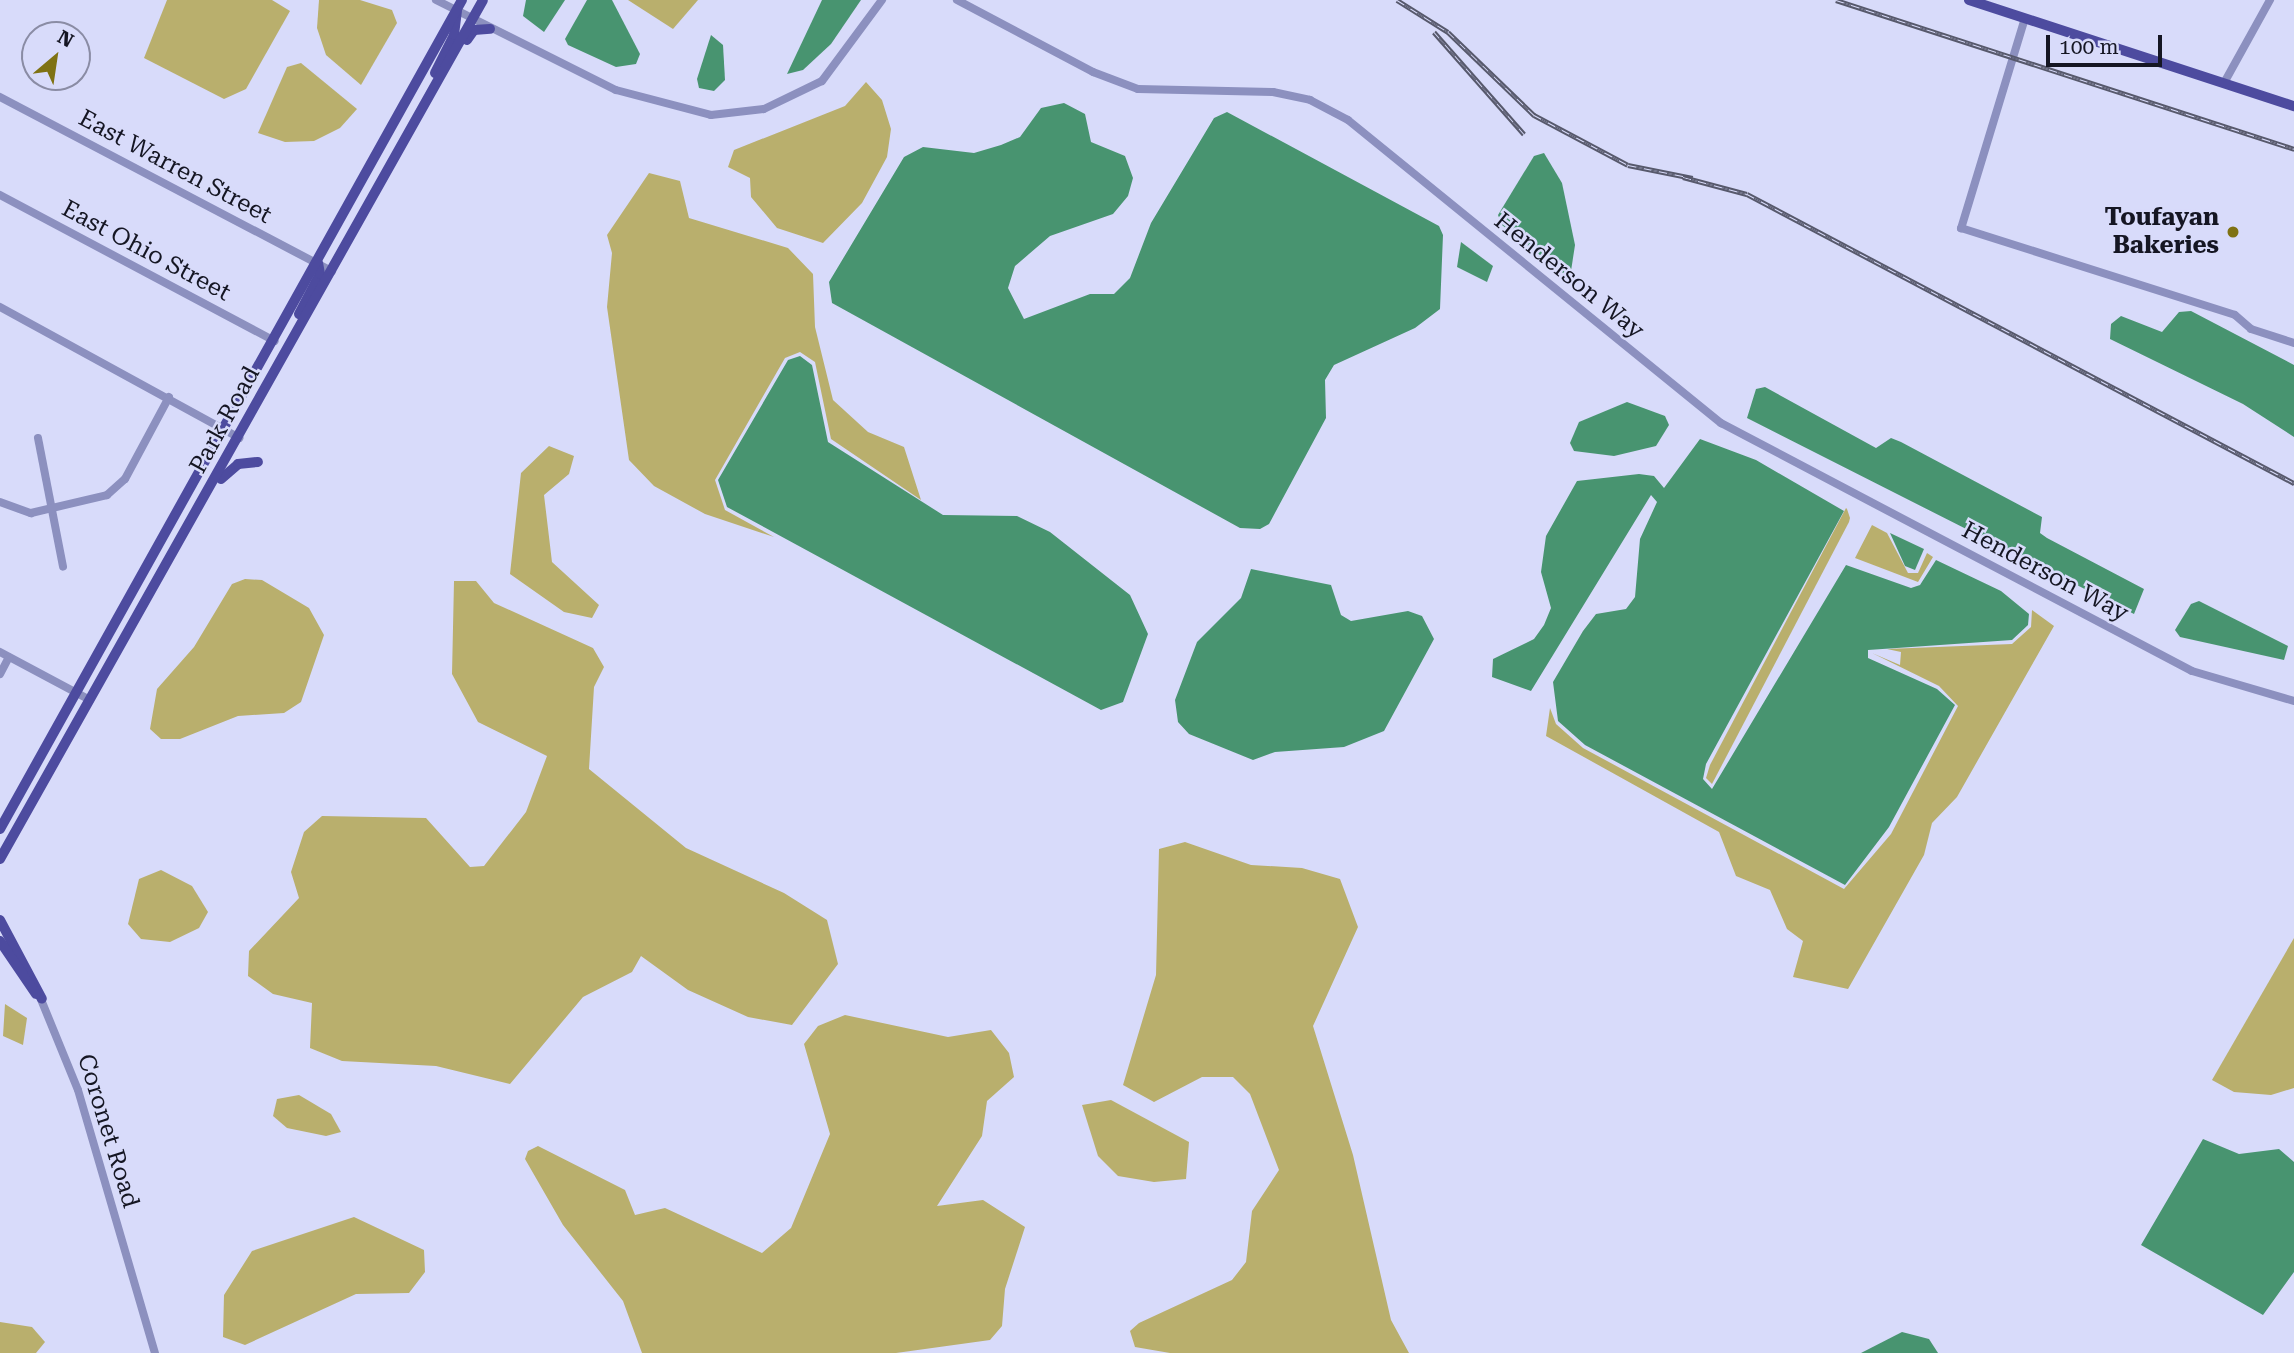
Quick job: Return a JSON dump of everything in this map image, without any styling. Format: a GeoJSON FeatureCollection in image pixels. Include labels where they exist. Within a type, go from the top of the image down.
{"type":"FeatureCollection","features":[{"type":"Feature","properties":{"kind":"main road"},"geometry":{"type":"LineString","coordinates":[[472,0],[472,20]]}},
{"type":"Feature","properties":{"kind":"main road","name":"Park Road"},"geometry":{"type":"LineString","coordinates":[[0,859],[210,491],[483,0]]}},
{"type":"Feature","properties":{"kind":"main road"},"geometry":{"type":"LineString","coordinates":[[1969,0],[2294,106]]}},
{"type":"Feature","properties":{"kind":"main road"},"geometry":{"type":"LineString","coordinates":[[417,119],[454,35],[459,5]]}},
{"type":"Feature","properties":{"kind":"main road","name":"Park Road"},"geometry":{"type":"LineString","coordinates":[[0,829],[226,429],[459,5]]}},
{"type":"Feature","properties":{"kind":"main road"},"geometry":{"type":"LineString","coordinates":[[417,119],[474,30],[490,29]]}},
{"type":"Feature","properties":{"kind":"main road"},"geometry":{"type":"LineString","coordinates":[[275,372],[316,284],[318,263]]}},
{"type":"Feature","properties":{"kind":"main road"},"geometry":{"type":"LineString","coordinates":[[184,535],[225,449],[226,429]]}},
{"type":"Feature","properties":{"kind":"main road"},"geometry":{"type":"LineString","coordinates":[[210,491],[238,464],[258,461]]}},
{"type":"Feature","properties":{"kind":"main road"},"geometry":{"type":"LineString","coordinates":[[39,791],[81,703],[78,692]]}},
{"type":"Feature","properties":{"kind":"main road"},"geometry":{"type":"LineString","coordinates":[[0,837],[34,771]]}},
{"type":"Feature","properties":{"kind":"main road"},"geometry":{"type":"LineString","coordinates":[[0,920],[42,1002]]}},
{"type":"Feature","properties":{"kind":"main road"},"geometry":{"type":"LineString","coordinates":[[0,941],[42,1002]]}},
{"type":"Feature","properties":{"kind":"street"},"geometry":{"type":"LineString","coordinates":[[436,0],[459,5],[472,20],[616,90],[673,108],[736,114],[794,97],[822,81],[851,50],[882,0]]}},
{"type":"Feature","properties":{"kind":"street","name":"Henderson Way"},"geometry":{"type":"LineString","coordinates":[[957,0],[1093,72],[1138,89],[1273,92],[1310,100],[1348,120],[1721,422],[2205,677],[2294,701]]}},
{"type":"Feature","properties":{"kind":"street"},"geometry":{"type":"LineString","coordinates":[[2224,83],[2270,0]]}},
{"type":"Feature","properties":{"kind":"street"},"geometry":{"type":"LineString","coordinates":[[2025,18],[1961,228],[2235,315],[2250,329],[2294,343]]}},
{"type":"Feature","properties":{"kind":"street","name":"East Warren Street"},"geometry":{"type":"LineString","coordinates":[[0,97],[332,271]]}},
{"type":"Feature","properties":{"kind":"street","name":"East Ohio Street"},"geometry":{"type":"LineString","coordinates":[[0,195],[275,341]]}},
{"type":"Feature","properties":{"kind":"street"},"geometry":{"type":"LineString","coordinates":[[0,307],[169,397],[239,438]]}},
{"type":"Feature","properties":{"kind":"street"},"geometry":{"type":"LineString","coordinates":[[0,503],[31,513],[107,495],[125,479],[169,397]]}},
{"type":"Feature","properties":{"kind":"street"},"geometry":{"type":"LineString","coordinates":[[38,438],[63,566]]}},
{"type":"Feature","properties":{"kind":"street"},"geometry":{"type":"LineString","coordinates":[[0,652],[90,700]]}},
{"type":"Feature","properties":{"kind":"street"},"geometry":{"type":"LineString","coordinates":[[0,674],[9,657]]}},
{"type":"Feature","properties":{"kind":"street","name":"Coronet Road"},"geometry":{"type":"LineString","coordinates":[[0,932],[42,1002],[78,1090],[155,1353]]}},
{"type":"Feature","properties":{"kind":"shaded area"},"geometry":{"type":"Polygon","coordinates":[[[167,0],[272,0],[290,11],[246,89],[224,99],[144,58],[167,0]]]}},
{"type":"Feature","properties":{"kind":"shaded area"},"geometry":{"type":"Polygon","coordinates":[[[319,0],[360,0],[392,10],[397,23],[361,85],[326,55],[317,28],[319,0]]]}},
{"type":"Feature","properties":{"kind":"shaded area"},"geometry":{"type":"Polygon","coordinates":[[[526,0],[565,0],[544,32],[523,16],[526,0]]]}},
{"type":"Feature","properties":{"kind":"shaded area"},"geometry":{"type":"Polygon","coordinates":[[[587,0],[612,0],[640,54],[636,64],[616,67],[568,45],[565,39],[587,0]]]}},
{"type":"Feature","properties":{"kind":"shaded area"},"geometry":{"type":"Polygon","coordinates":[[[628,0],[698,0],[673,29],[628,0]]]}},
{"type":"Feature","properties":{"kind":"shaded area"},"geometry":{"type":"Polygon","coordinates":[[[822,0],[861,0],[831,44],[803,70],[787,74],[822,0]]]}},
{"type":"Feature","properties":{"kind":"shaded area"},"geometry":{"type":"Polygon","coordinates":[[[711,35],[723,45],[725,80],[714,91],[699,88],[697,79],[711,35]]]}},
{"type":"Feature","properties":{"kind":"shaded area"},"geometry":{"type":"Polygon","coordinates":[[[301,63],[357,109],[340,128],[314,141],[285,142],[258,133],[287,67],[301,63]]]}},
{"type":"Feature","properties":{"kind":"shaded area"},"geometry":{"type":"Polygon","coordinates":[[[866,82],[882,100],[891,129],[887,157],[862,203],[823,243],[777,228],[751,197],[750,178],[728,167],[734,150],[845,106],[866,82]]]}},
{"type":"Feature","properties":{"kind":"shaded area"},"geometry":{"type":"Polygon","coordinates":[[[1064,103],[1085,114],[1091,142],[1125,156],[1133,178],[1128,196],[1113,214],[1050,236],[1015,266],[1008,288],[1024,319],[1090,294],[1114,294],[1130,278],[1151,223],[1214,118],[1227,112],[1439,226],[1443,235],[1440,309],[1415,328],[1334,365],[1325,380],[1326,418],[1269,524],[1260,529],[1240,528],[832,303],[829,282],[904,157],[923,147],[974,153],[1001,145],[1020,137],[1041,108],[1064,103]]]}},
{"type":"Feature","properties":{"kind":"shaded area"},"geometry":{"type":"Polygon","coordinates":[[[1544,153],[1562,183],[1575,245],[1571,271],[1564,274],[1502,225],[1498,215],[1534,156],[1544,153]]]}},
{"type":"Feature","properties":{"kind":"shaded area"},"geometry":{"type":"Polygon","coordinates":[[[649,173],[680,181],[689,218],[788,248],[813,274],[815,327],[833,400],[868,432],[904,447],[921,500],[831,439],[815,362],[800,352],[785,358],[715,480],[725,510],[774,537],[705,514],[654,486],[629,460],[607,307],[612,253],[607,235],[649,173]]]}},
{"type":"Feature","properties":{"kind":"shaded area"},"geometry":{"type":"Polygon","coordinates":[[[1461,242],[1493,266],[1487,282],[1457,267],[1461,242]]]}},
{"type":"Feature","properties":{"kind":"shaded area"},"geometry":{"type":"Polygon","coordinates":[[[2191,311],[2294,365],[2294,437],[2243,404],[2110,339],[2111,324],[2121,316],[2162,332],[2179,312],[2191,311]]]}},
{"type":"Feature","properties":{"kind":"shaded area"},"geometry":{"type":"Polygon","coordinates":[[[800,356],[812,365],[828,442],[943,515],[1017,516],[1050,532],[1130,595],[1148,634],[1123,702],[1101,710],[727,507],[718,480],[788,360],[800,356]]]}},
{"type":"Feature","properties":{"kind":"shaded area"},"geometry":{"type":"Polygon","coordinates":[[[1765,387],[1876,448],[1891,438],[1901,442],[2042,517],[2040,533],[2047,538],[2144,589],[2134,614],[1747,418],[1756,389],[1765,387]]]}},
{"type":"Feature","properties":{"kind":"shaded area"},"geometry":{"type":"Polygon","coordinates":[[[1627,402],[1665,416],[1669,425],[1656,446],[1614,456],[1574,451],[1570,443],[1579,422],[1627,402]]]}},
{"type":"Feature","properties":{"kind":"shaded area"},"geometry":{"type":"Polygon","coordinates":[[[1700,439],[1756,460],[1844,511],[1706,764],[1703,779],[1712,789],[1846,565],[1911,588],[1920,585],[1936,560],[2001,591],[2029,614],[2028,625],[2012,640],[1868,650],[1868,658],[1937,689],[1955,705],[1889,827],[1845,885],[1585,745],[1558,721],[1553,682],[1583,631],[1596,614],[1626,609],[1635,597],[1640,539],[1657,502],[1651,495],[1531,691],[1492,677],[1493,659],[1534,639],[1544,625],[1551,608],[1541,572],[1546,536],[1577,481],[1639,474],[1654,476],[1664,488],[1700,439]]]}},
{"type":"Feature","properties":{"kind":"shaded area"},"geometry":{"type":"Polygon","coordinates":[[[549,446],[574,456],[569,474],[544,495],[552,562],[599,605],[592,618],[564,612],[510,574],[521,473],[549,446]]]}},
{"type":"Feature","properties":{"kind":"shaded area"},"geometry":{"type":"Polygon","coordinates":[[[1846,508],[1849,522],[1712,784],[1706,778],[1710,765],[1846,508]]]}},
{"type":"Feature","properties":{"kind":"shaded area"},"geometry":{"type":"Polygon","coordinates":[[[1872,525],[1887,533],[1908,573],[1918,573],[1927,553],[1933,557],[1918,582],[1855,558],[1872,525]]]}},
{"type":"Feature","properties":{"kind":"shaded area"},"geometry":{"type":"Polygon","coordinates":[[[1890,533],[1924,549],[1915,570],[1905,566],[1890,533]]]}},
{"type":"Feature","properties":{"kind":"shaded area"},"geometry":{"type":"Polygon","coordinates":[[[1251,569],[1331,585],[1341,615],[1351,621],[1408,611],[1422,616],[1434,639],[1384,731],[1344,747],[1275,752],[1253,760],[1189,734],[1178,722],[1175,700],[1197,642],[1241,598],[1251,569]]]}},
{"type":"Feature","properties":{"kind":"shaded area"},"geometry":{"type":"Polygon","coordinates":[[[245,579],[262,580],[309,608],[324,635],[301,702],[284,713],[238,716],[180,739],[161,739],[150,729],[157,689],[194,647],[232,584],[245,579]]]}},
{"type":"Feature","properties":{"kind":"shaded area"},"geometry":{"type":"Polygon","coordinates":[[[454,581],[476,581],[494,603],[593,648],[604,667],[594,687],[589,769],[686,848],[784,893],[827,920],[838,964],[792,1025],[748,1017],[688,990],[641,956],[632,972],[583,997],[510,1084],[436,1066],[342,1061],[310,1048],[312,1003],[273,994],[248,976],[249,951],[299,898],[291,872],[304,832],[322,816],[426,818],[470,867],[484,866],[526,812],[547,756],[478,722],[452,674],[454,581]]]}},
{"type":"Feature","properties":{"kind":"shaded area"},"geometry":{"type":"Polygon","coordinates":[[[2199,601],[2288,646],[2284,660],[2180,637],[2175,630],[2191,604],[2199,601]]]}},
{"type":"Feature","properties":{"kind":"shaded area"},"geometry":{"type":"Polygon","coordinates":[[[2032,610],[2054,626],[1957,797],[1932,823],[1924,855],[1848,989],[1793,977],[1803,941],[1787,929],[1770,890],[1736,876],[1719,832],[1546,736],[1550,708],[1556,724],[1583,748],[1844,889],[1891,834],[1958,706],[1939,686],[1872,653],[1900,665],[1901,652],[1887,649],[2012,644],[2031,627],[2032,610]]]}},
{"type":"Feature","properties":{"kind":"shaded area"},"geometry":{"type":"Polygon","coordinates":[[[1185,842],[1251,865],[1302,868],[1340,879],[1358,927],[1313,1026],[1353,1155],[1391,1320],[1409,1353],[1170,1353],[1135,1347],[1130,1331],[1139,1323],[1232,1280],[1246,1262],[1252,1211],[1279,1170],[1250,1094],[1233,1077],[1202,1077],[1154,1102],[1123,1085],[1156,975],[1159,849],[1185,842]]]}},
{"type":"Feature","properties":{"kind":"shaded area"},"geometry":{"type":"Polygon","coordinates":[[[161,870],[192,886],[208,912],[199,928],[170,942],[141,939],[128,924],[139,879],[161,870]]]}},
{"type":"Feature","properties":{"kind":"shaded area"},"geometry":{"type":"Polygon","coordinates":[[[2294,938],[2294,1088],[2271,1095],[2234,1092],[2212,1080],[2294,938]]]}},
{"type":"Feature","properties":{"kind":"shaded area"},"geometry":{"type":"Polygon","coordinates":[[[5,1004],[27,1018],[23,1045],[3,1036],[5,1004]]]}},
{"type":"Feature","properties":{"kind":"shaded area"},"geometry":{"type":"Polygon","coordinates":[[[845,1015],[948,1037],[991,1030],[1009,1053],[1014,1077],[987,1101],[982,1136],[937,1206],[983,1200],[1025,1227],[1005,1289],[1002,1326],[990,1340],[896,1353],[642,1353],[623,1301],[563,1225],[525,1159],[528,1151],[538,1146],[625,1190],[635,1215],[665,1208],[762,1253],[791,1228],[830,1134],[804,1044],[818,1026],[845,1015]]]}},
{"type":"Feature","properties":{"kind":"shaded area"},"geometry":{"type":"Polygon","coordinates":[[[299,1095],[331,1114],[341,1132],[326,1136],[287,1128],[273,1116],[277,1099],[299,1095]]]}},
{"type":"Feature","properties":{"kind":"shaded area"},"geometry":{"type":"Polygon","coordinates":[[[1111,1100],[1189,1142],[1186,1179],[1154,1182],[1118,1176],[1098,1156],[1082,1105],[1111,1100]]]}},
{"type":"Feature","properties":{"kind":"shaded area"},"geometry":{"type":"Polygon","coordinates":[[[2203,1139],[2239,1154],[2279,1149],[2294,1162],[2294,1272],[2263,1315],[2141,1245],[2203,1139]]]}},
{"type":"Feature","properties":{"kind":"shaded area"},"geometry":{"type":"Polygon","coordinates":[[[354,1217],[424,1250],[425,1272],[409,1293],[356,1294],[245,1345],[223,1337],[224,1295],[252,1251],[354,1217]]]}},
{"type":"Feature","properties":{"kind":"shaded area"},"geometry":{"type":"Polygon","coordinates":[[[0,1322],[32,1327],[45,1342],[36,1353],[0,1353],[0,1322]]]}},
{"type":"Feature","properties":{"kind":"shaded area"},"geometry":{"type":"Polygon","coordinates":[[[1902,1332],[1929,1339],[1938,1353],[1861,1353],[1902,1332]]]}},
{"type":"Feature","properties":{"kind":"railway"},"geometry":{"type":"LineString","coordinates":[[1397,0],[1448,32],[1534,115],[1628,165],[1693,178]]}},
{"type":"Feature","properties":{"kind":"railway"},"geometry":{"type":"LineString","coordinates":[[1836,0],[2294,149]]}},
{"type":"Feature","properties":{"kind":"railway"},"geometry":{"type":"LineString","coordinates":[[1434,32],[1524,134]]}},
{"type":"Feature","properties":{"kind":"railway"},"geometry":{"type":"LineString","coordinates":[[1683,177],[1747,194],[2294,483]]}},
{"type":"Feature","properties":{"kind":"place","name":"Toufayan Bakeries"},"geometry":{"type":"Point","coordinates":[2233,232]}}]}
